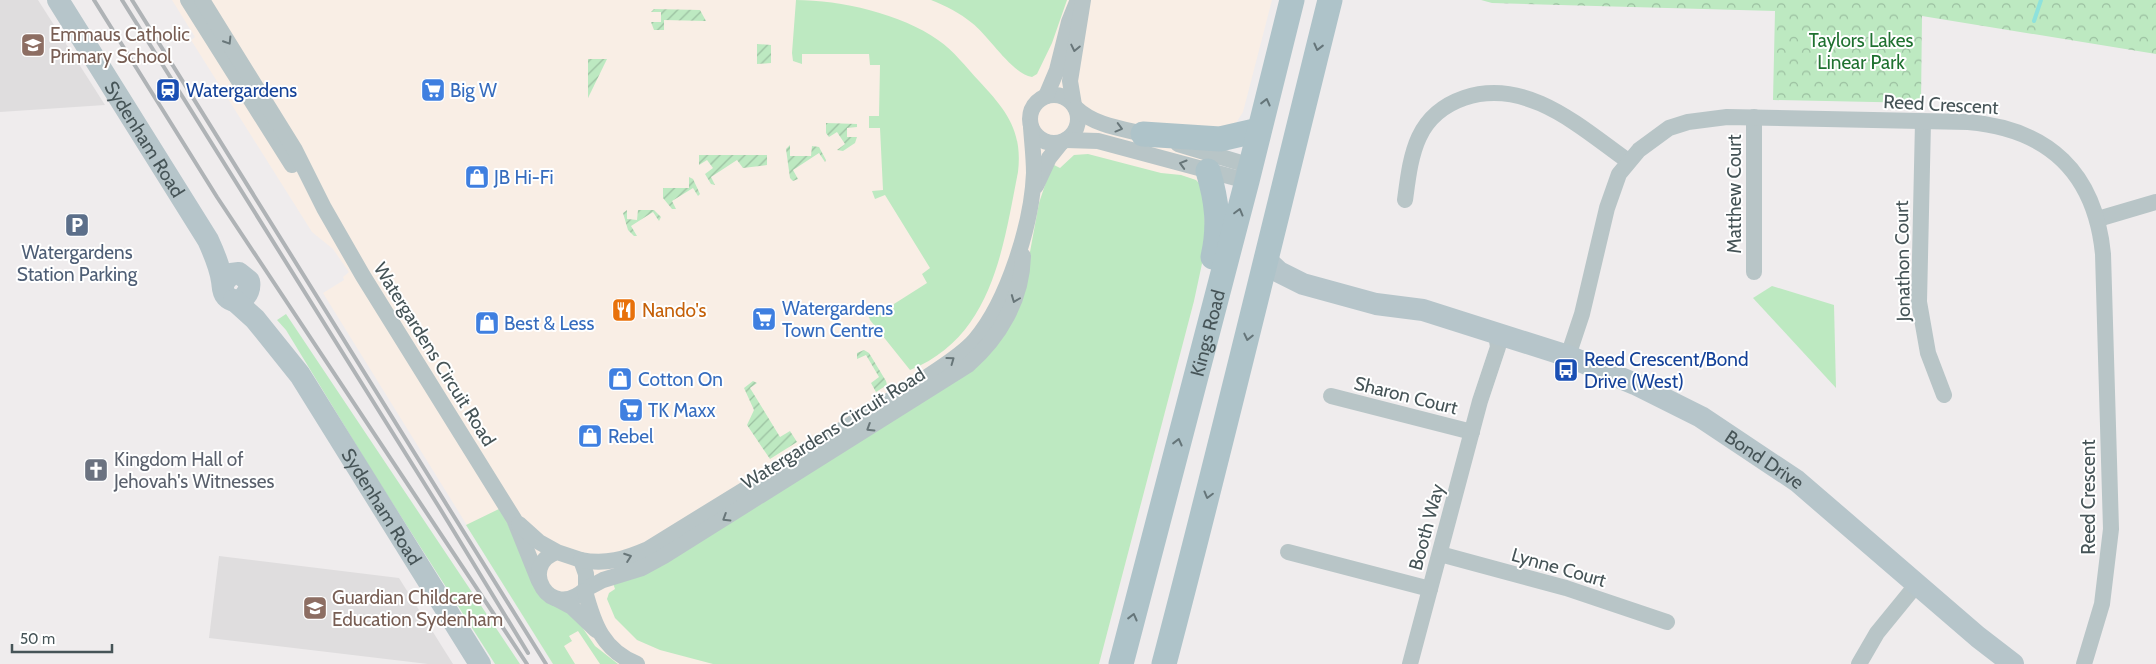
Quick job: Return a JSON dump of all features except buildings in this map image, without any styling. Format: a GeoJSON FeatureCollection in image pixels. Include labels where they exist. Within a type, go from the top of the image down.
{"type":"FeatureCollection","features":[{"type":"Feature","properties":{"kind":"main road","name":"Kings Road"},"geometry":{"type":"LineString","coordinates":[[1121,664],[1249,174],[1292,0]]}},
{"type":"Feature","properties":{"kind":"main road"},"geometry":{"type":"LineString","coordinates":[[1164,664],[1220,452],[1283,186],[1330,0]]}},
{"type":"Feature","properties":{"kind":"main road"},"geometry":{"type":"LineString","coordinates":[[1143,134],[1220,140],[1259,130]]}},
{"type":"Feature","properties":{"kind":"main road"},"geometry":{"type":"LineString","coordinates":[[1208,171],[1216,198],[1218,216],[1208,327]]}},
{"type":"Feature","properties":{"kind":"main road"},"geometry":{"type":"LineString","coordinates":[[1249,174],[1283,186]]}},
{"type":"Feature","properties":{"kind":"street","name":"Sydenham Road"},"geometry":{"type":"LineString","coordinates":[[58,0],[114,76],[211,219],[219,236],[236,287],[274,323],[300,375],[480,664]]}},
{"type":"Feature","properties":{"kind":"street","name":"Sydenham Road"},"geometry":{"type":"LineString","coordinates":[[74,0],[114,76]]}},
{"type":"Feature","properties":{"kind":"street","name":"Watergardens Circuit Road"},"geometry":{"type":"LineString","coordinates":[[188,0],[285,155],[324,208]]}},
{"type":"Feature","properties":{"kind":"street","name":"Watergardens Circuit Road"},"geometry":{"type":"LineString","coordinates":[[202,0],[295,150],[324,208],[363,276],[514,518],[539,580]]}},
{"type":"Feature","properties":{"kind":"street"},"geometry":{"type":"LineString","coordinates":[[1078,0],[1069,22],[1057,70],[1046,96],[1033,108],[1030,115],[1031,127],[1040,139],[1046,142],[1098,140],[1208,171],[1249,174]]}},
{"type":"Feature","properties":{"kind":"street"},"geometry":{"type":"LineString","coordinates":[[1064,141],[1072,136],[1078,122],[1070,81],[1083,0]]}},
{"type":"Feature","properties":{"kind":"street"},"geometry":{"type":"LineString","coordinates":[[1405,200],[1411,159],[1418,137],[1427,122],[1444,108],[1476,94],[1504,92],[1539,102],[1564,116],[1628,161]]}},
{"type":"Feature","properties":{"kind":"street"},"geometry":{"type":"LineString","coordinates":[[1046,96],[1061,96],[1087,116],[1100,122],[1143,134],[1249,174]]}},
{"type":"Feature","properties":{"kind":"street","name":"Reed Crescent"},"geometry":{"type":"LineString","coordinates":[[1568,356],[1582,314],[1612,190],[1628,161],[1669,128],[1707,119],[1754,117],[1997,125],[2022,132],[2042,144],[2076,175],[2094,207],[2098,219],[2103,254],[2111,529],[2102,604],[2084,664]]}},
{"type":"Feature","properties":{"kind":"street","name":"Matthew Court"},"geometry":{"type":"LineString","coordinates":[[1754,117],[1754,272]]}},
{"type":"Feature","properties":{"kind":"street","name":"Jonathon Court"},"geometry":{"type":"LineString","coordinates":[[1923,122],[1919,302],[1928,353],[1944,396]]}},
{"type":"Feature","properties":{"kind":"street","name":"Watergardens Circuit Road"},"geometry":{"type":"LineString","coordinates":[[581,560],[599,563],[613,562],[648,549],[752,487],[952,360],[974,340],[994,312],[1008,280],[1024,234],[1032,194],[1034,160],[1031,127]]}},
{"type":"Feature","properties":{"kind":"street","name":"Watergardens Circuit Road"},"geometry":{"type":"LineString","coordinates":[[1032,194],[1049,158],[1064,141]]}},
{"type":"Feature","properties":{"kind":"street"},"geometry":{"type":"LineString","coordinates":[[2098,219],[2156,202]]}},
{"type":"Feature","properties":{"kind":"street","name":"Watergardens Circuit Road"},"geometry":{"type":"LineString","coordinates":[[586,590],[603,580],[642,568],[664,556],[968,365],[995,336],[1016,296],[1022,273],[1024,234]]}},
{"type":"Feature","properties":{"kind":"street"},"geometry":{"type":"LineString","coordinates":[[1266,259],[1280,272],[1303,284]]}},
{"type":"Feature","properties":{"kind":"street"},"geometry":{"type":"LineString","coordinates":[[1259,290],[1284,284],[1303,284]]}},
{"type":"Feature","properties":{"kind":"street","name":"Bond Drive"},"geometry":{"type":"LineString","coordinates":[[1303,284],[1376,304],[1423,310],[1568,356],[1643,388],[1701,417],[1737,439],[1804,486],[1978,637],[2013,664]]}},
{"type":"Feature","properties":{"kind":"street","name":"Booth Way"},"geometry":{"type":"LineString","coordinates":[[1410,664],[1480,401],[1489,345],[1496,334]]}},
{"type":"Feature","properties":{"kind":"street","name":"Sharon Court"},"geometry":{"type":"LineString","coordinates":[[1330,396],[1472,432]]}},
{"type":"Feature","properties":{"kind":"street","name":"Watergardens Circuit Road"},"geometry":{"type":"LineString","coordinates":[[514,518],[533,537],[557,552]]}},
{"type":"Feature","properties":{"kind":"street"},"geometry":{"type":"LineString","coordinates":[[604,639],[572,607],[545,592],[539,580],[539,573],[545,559],[557,552],[581,560],[586,574],[589,606],[604,639],[608,646],[618,655],[637,664]]}},
{"type":"Feature","properties":{"kind":"street"},"geometry":{"type":"LineString","coordinates":[[1288,552],[1430,590]]}},
{"type":"Feature","properties":{"kind":"street","name":"Lynne Court"},"geometry":{"type":"LineString","coordinates":[[1440,554],[1566,588],[1667,622]]}},
{"type":"Feature","properties":{"kind":"street"},"geometry":{"type":"LineString","coordinates":[[1859,664],[1878,633],[1917,584]]}},
{"type":"Feature","properties":{"kind":"street"},"geometry":{"type":"LineString","coordinates":[[557,599],[571,600],[586,590]]}},
{"type":"Feature","properties":{"kind":"shaded area","name":"Emmaus Catholic Primary School"},"geometry":{"type":"Polygon","coordinates":[[[0,0],[38,0],[105,105],[0,112],[0,0]]]}},
{"type":"Feature","properties":{"kind":"shaded area","name":"Watergardens Town Centre"},"geometry":{"type":"Polygon","coordinates":[[[172,0],[1272,0],[1243,112],[1236,123],[1224,128],[1194,301],[1099,664],[553,664],[323,293],[344,280],[343,277],[349,272],[333,249],[312,232],[191,40],[195,37],[172,0]]]}},
{"type":"Feature","properties":{"kind":"shaded area","name":"Guardian Childcare Education Sydenham"},"geometry":{"type":"Polygon","coordinates":[[[219,556],[399,578],[453,664],[428,664],[209,638],[219,556]]]}},
{"type":"Feature","properties":{"kind":"green space"},"geometry":{"type":"Polygon","coordinates":[[[796,0],[832,3],[870,10],[907,23],[938,40],[955,54],[997,101],[1015,132],[1019,157],[1018,172],[999,259],[989,287],[977,313],[960,336],[938,355],[910,370],[870,320],[867,311],[869,307],[875,316],[927,283],[922,274],[930,268],[885,195],[875,199],[872,191],[883,190],[880,128],[869,128],[869,116],[879,116],[880,65],[870,65],[869,54],[802,54],[802,64],[793,61],[796,0]]]}},
{"type":"Feature","properties":{"kind":"green space"},"geometry":{"type":"Polygon","coordinates":[[[931,0],[1067,0],[1052,43],[1037,74],[1032,77],[1024,74],[1009,62],[979,29],[967,19],[931,0]]]}},
{"type":"Feature","properties":{"kind":"green space","name":"Taylors Lakes Linear Park"},"geometry":{"type":"Polygon","coordinates":[[[1481,0],[2156,0],[2156,54],[1922,16],[1921,103],[1773,100],[1775,11],[1492,3],[1481,0]]]}},
{"type":"Feature","properties":{"kind":"green space"},"geometry":{"type":"Polygon","coordinates":[[[654,9],[700,10],[706,21],[664,20],[664,30],[654,30],[651,22],[661,22],[661,12],[651,12],[654,9]]]}},
{"type":"Feature","properties":{"kind":"green space"},"geometry":{"type":"Polygon","coordinates":[[[757,44],[771,45],[771,63],[757,64],[757,44]]]}},
{"type":"Feature","properties":{"kind":"green space"},"geometry":{"type":"Polygon","coordinates":[[[588,59],[607,59],[588,98],[588,59]]]}},
{"type":"Feature","properties":{"kind":"green space"},"geometry":{"type":"Polygon","coordinates":[[[826,123],[857,124],[857,127],[847,128],[847,137],[857,137],[855,143],[843,151],[837,150],[845,144],[837,132],[829,137],[826,133],[826,123]]]}},
{"type":"Feature","properties":{"kind":"green space"},"geometry":{"type":"Polygon","coordinates":[[[790,145],[790,156],[811,156],[812,146],[819,147],[826,160],[825,162],[819,153],[793,170],[798,179],[793,181],[790,178],[786,149],[790,145]]]}},
{"type":"Feature","properties":{"kind":"green space"},"geometry":{"type":"Polygon","coordinates":[[[1088,154],[1196,180],[1203,187],[1206,245],[1194,301],[1099,664],[713,664],[660,650],[637,640],[615,618],[607,599],[609,593],[615,589],[613,583],[911,408],[1025,279],[1039,203],[1052,164],[1060,168],[1074,155],[1088,154]]]}},
{"type":"Feature","properties":{"kind":"green space"},"geometry":{"type":"Polygon","coordinates":[[[699,155],[767,155],[767,165],[743,168],[737,160],[711,177],[715,185],[711,184],[705,174],[713,168],[707,160],[699,165],[699,155]]]}},
{"type":"Feature","properties":{"kind":"green space"},"geometry":{"type":"Polygon","coordinates":[[[689,177],[693,179],[700,194],[698,196],[693,188],[672,201],[676,209],[672,209],[663,198],[663,188],[689,188],[689,177]]]}},
{"type":"Feature","properties":{"kind":"green space"},"geometry":{"type":"Polygon","coordinates":[[[627,210],[627,219],[637,220],[638,210],[654,210],[661,217],[659,221],[653,212],[631,226],[637,236],[634,236],[628,230],[623,213],[627,210]]]}},
{"type":"Feature","properties":{"kind":"green space"},"geometry":{"type":"Polygon","coordinates":[[[1772,286],[1834,305],[1836,388],[1753,298],[1772,286]]]}},
{"type":"Feature","properties":{"kind":"green space"},"geometry":{"type":"Polygon","coordinates":[[[286,314],[520,664],[495,664],[372,471],[286,330],[277,320],[286,314]]]}},
{"type":"Feature","properties":{"kind":"green space"},"geometry":{"type":"Polygon","coordinates":[[[864,350],[869,353],[886,381],[887,385],[876,392],[871,383],[879,377],[866,355],[857,359],[857,353],[864,350]]]}},
{"type":"Feature","properties":{"kind":"green space"},"geometry":{"type":"Polygon","coordinates":[[[753,381],[757,383],[750,388],[780,437],[790,431],[797,442],[770,459],[747,425],[754,410],[744,388],[753,381]]]}},
{"type":"Feature","properties":{"kind":"green space"},"geometry":{"type":"Polygon","coordinates":[[[501,508],[538,594],[566,611],[582,627],[595,646],[618,664],[600,664],[578,631],[569,636],[572,641],[564,646],[575,664],[553,664],[466,525],[501,508]]]}},
{"type":"Feature","properties":{"kind":"waterway"},"geometry":{"type":"LineString","coordinates":[[2034,21],[2041,0]]}},
{"type":"Feature","properties":{"kind":"railway"},"geometry":{"type":"LineString","coordinates":[[94,0],[217,197],[527,664]]}},
{"type":"Feature","properties":{"kind":"railway"},"geometry":{"type":"LineString","coordinates":[[122,0],[439,507],[528,653]]}},
{"type":"Feature","properties":{"kind":"railway"},"geometry":{"type":"LineString","coordinates":[[132,0],[546,664]]}},
{"type":"Feature","properties":{"kind":"place","name":"Emmaus Catholic Primary School"},"geometry":{"type":"Point","coordinates":[33,45]}},
{"type":"Feature","properties":{"kind":"place","name":"Watergardens"},"geometry":{"type":"Point","coordinates":[168,90]}},
{"type":"Feature","properties":{"kind":"place","name":"Big W"},"geometry":{"type":"Point","coordinates":[433,90]}},
{"type":"Feature","properties":{"kind":"place","name":"JB Hi-Fi"},"geometry":{"type":"Point","coordinates":[477,177]}},
{"type":"Feature","properties":{"kind":"place","name":"Watergardens Station Parking"},"geometry":{"type":"Point","coordinates":[77,225]}},
{"type":"Feature","properties":{"kind":"place","name":"Nando's"},"geometry":{"type":"Point","coordinates":[624,310]}},
{"type":"Feature","properties":{"kind":"place","name":"Watergardens Town Centre"},"geometry":{"type":"Point","coordinates":[764,319]}},
{"type":"Feature","properties":{"kind":"place","name":"Best & Less"},"geometry":{"type":"Point","coordinates":[487,323]}},
{"type":"Feature","properties":{"kind":"place","name":"Reed Crescent/Bond Drive (West)"},"geometry":{"type":"Point","coordinates":[1566,370]}},
{"type":"Feature","properties":{"kind":"place","name":"Cotton On"},"geometry":{"type":"Point","coordinates":[620,379]}},
{"type":"Feature","properties":{"kind":"place","name":"TK Maxx"},"geometry":{"type":"Point","coordinates":[631,410]}},
{"type":"Feature","properties":{"kind":"place","name":"Rebel"},"geometry":{"type":"Point","coordinates":[590,436]}},
{"type":"Feature","properties":{"kind":"place","name":"Kingdom Hall of Jehovah's Witnesses"},"geometry":{"type":"Point","coordinates":[96,470]}},
{"type":"Feature","properties":{"kind":"place","name":"Guardian Childcare Education Sydenham"},"geometry":{"type":"Point","coordinates":[315,608]}}]}
